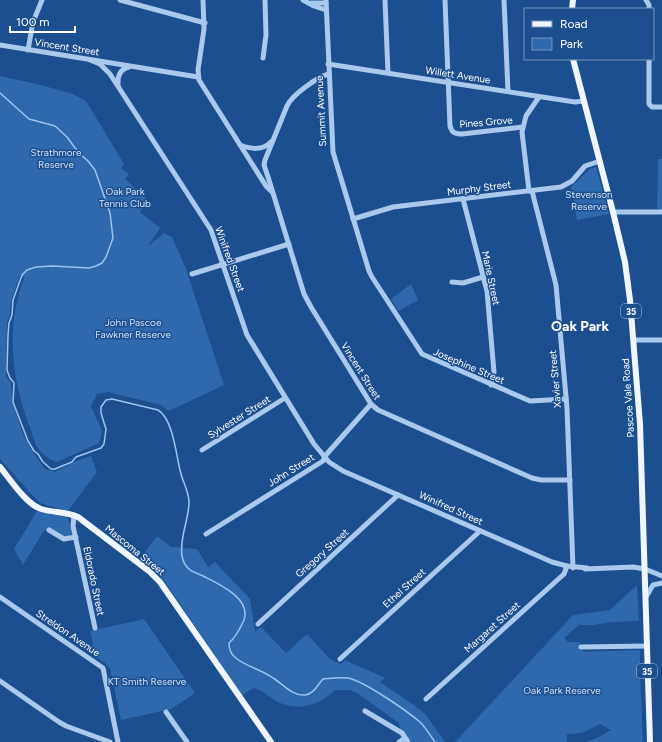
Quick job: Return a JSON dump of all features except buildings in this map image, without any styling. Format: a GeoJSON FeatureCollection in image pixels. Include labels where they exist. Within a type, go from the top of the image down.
{"type":"FeatureCollection","features":[{"type":"Feature","properties":{"kind":"main road","name":"Pascoe Vale Road"},"geometry":{"type":"LineString","coordinates":[[573,60],[613,212],[628,279],[641,432],[650,742]]}},
{"type":"Feature","properties":{"kind":"main road","name":"Mascoma Street"},"geometry":{"type":"LineString","coordinates":[[0,467],[26,498],[35,506],[43,510],[74,515],[84,521],[155,577],[186,619],[271,742]]}},
{"type":"Feature","properties":{"kind":"street"},"geometry":{"type":"LineString","coordinates":[[28,50],[33,22],[42,0]]}},
{"type":"Feature","properties":{"kind":"street"},"geometry":{"type":"LineString","coordinates":[[120,0],[204,23]]}},
{"type":"Feature","properties":{"kind":"street"},"geometry":{"type":"LineString","coordinates":[[198,77],[204,23],[204,0]]}},
{"type":"Feature","properties":{"kind":"street"},"geometry":{"type":"LineString","coordinates":[[262,58],[266,35],[265,0]]}},
{"type":"Feature","properties":{"kind":"street"},"geometry":{"type":"LineString","coordinates":[[385,0],[388,73]]}},
{"type":"Feature","properties":{"kind":"street"},"geometry":{"type":"LineString","coordinates":[[445,0],[448,82]]}},
{"type":"Feature","properties":{"kind":"street"},"geometry":{"type":"LineString","coordinates":[[504,0],[508,91]]}},
{"type":"Feature","properties":{"kind":"street"},"geometry":{"type":"LineString","coordinates":[[306,1],[326,2]]}},
{"type":"Feature","properties":{"kind":"street"},"geometry":{"type":"LineString","coordinates":[[306,1],[314,6],[326,10]]}},
{"type":"Feature","properties":{"kind":"street","name":"Summit Avenue"},"geometry":{"type":"LineString","coordinates":[[326,2],[328,74],[333,152],[353,218]]}},
{"type":"Feature","properties":{"kind":"street","name":"Vincent Street"},"geometry":{"type":"LineString","coordinates":[[0,45],[198,77],[200,84],[266,186],[272,192]]}},
{"type":"Feature","properties":{"kind":"street","name":"Winifred Street"},"geometry":{"type":"LineString","coordinates":[[90,60],[103,66],[119,86],[211,230],[244,330],[316,449],[330,466],[552,562],[570,568],[633,567],[645,569],[662,576]]}},
{"type":"Feature","properties":{"kind":"street"},"geometry":{"type":"LineString","coordinates":[[649,60],[649,104],[652,107],[662,107]]}},
{"type":"Feature","properties":{"kind":"street","name":"Willett Avenue"},"geometry":{"type":"LineString","coordinates":[[328,64],[575,102],[584,100]]}},
{"type":"Feature","properties":{"kind":"street"},"geometry":{"type":"LineString","coordinates":[[119,86],[117,80],[119,75],[125,68],[131,67]]}},
{"type":"Feature","properties":{"kind":"street","name":"Vincent Street"},"geometry":{"type":"LineString","coordinates":[[328,74],[322,76],[291,98],[264,165],[307,301],[370,404],[378,410],[532,478],[541,480],[570,480]]}},
{"type":"Feature","properties":{"kind":"street","name":"Pines Grove"},"geometry":{"type":"LineString","coordinates":[[448,82],[450,126],[453,133],[462,134],[523,127]]}},
{"type":"Feature","properties":{"kind":"street","name":"Xavier Street"},"geometry":{"type":"LineString","coordinates":[[539,96],[528,111],[523,127],[531,191],[554,277],[566,399],[570,480],[570,568]]}},
{"type":"Feature","properties":{"kind":"street"},"geometry":{"type":"LineString","coordinates":[[240,145],[250,148],[257,148],[267,145],[274,138]]}},
{"type":"Feature","properties":{"kind":"street","name":"Murphy Street"},"geometry":{"type":"LineString","coordinates":[[353,218],[393,207],[561,187],[572,181],[586,165],[600,161]]}},
{"type":"Feature","properties":{"kind":"street"},"geometry":{"type":"LineString","coordinates":[[261,177],[265,180],[269,180]]}},
{"type":"Feature","properties":{"kind":"street","name":"Marie Street"},"geometry":{"type":"LineString","coordinates":[[463,199],[487,297],[494,372],[491,385]]}},
{"type":"Feature","properties":{"kind":"street"},"geometry":{"type":"LineString","coordinates":[[613,212],[662,212]]}},
{"type":"Feature","properties":{"kind":"street","name":"Josephine Street"},"geometry":{"type":"LineString","coordinates":[[353,218],[369,271],[418,350],[426,357],[530,401],[566,399]]}},
{"type":"Feature","properties":{"kind":"street"},"geometry":{"type":"LineString","coordinates":[[192,274],[288,243]]}},
{"type":"Feature","properties":{"kind":"street"},"geometry":{"type":"LineString","coordinates":[[452,282],[463,282],[483,277]]}},
{"type":"Feature","properties":{"kind":"street"},"geometry":{"type":"LineString","coordinates":[[634,340],[662,340]]}},
{"type":"Feature","properties":{"kind":"street","name":"Sylvester Street"},"geometry":{"type":"LineString","coordinates":[[202,450],[285,398]]}},
{"type":"Feature","properties":{"kind":"street","name":"John Street"},"geometry":{"type":"LineString","coordinates":[[206,534],[324,459],[370,404]]}},
{"type":"Feature","properties":{"kind":"street","name":"Gregory Street"},"geometry":{"type":"LineString","coordinates":[[258,624],[398,495]]}},
{"type":"Feature","properties":{"kind":"street","name":"Eldorado Street"},"geometry":{"type":"LineString","coordinates":[[74,515],[73,523],[95,628]]}},
{"type":"Feature","properties":{"kind":"street","name":"Eldorado Street"},"geometry":{"type":"LineString","coordinates":[[50,530],[64,539],[76,537]]}},
{"type":"Feature","properties":{"kind":"street","name":"Ethel Street"},"geometry":{"type":"LineString","coordinates":[[340,659],[480,531]]}},
{"type":"Feature","properties":{"kind":"street","name":"Margaret Street"},"geometry":{"type":"LineString","coordinates":[[426,699],[570,568]]}},
{"type":"Feature","properties":{"kind":"street"},"geometry":{"type":"LineString","coordinates":[[645,600],[651,587],[655,584],[662,583]]}},
{"type":"Feature","properties":{"kind":"street","name":"Streldon Avenue"},"geometry":{"type":"LineString","coordinates":[[0,596],[103,668],[118,742]]}},
{"type":"Feature","properties":{"kind":"street"},"geometry":{"type":"LineString","coordinates":[[581,647],[647,646]]}},
{"type":"Feature","properties":{"kind":"street"},"geometry":{"type":"LineString","coordinates":[[0,681],[66,726],[110,742]]}},
{"type":"Feature","properties":{"kind":"street"},"geometry":{"type":"LineString","coordinates":[[365,711],[402,734],[406,740],[400,742]]}},
{"type":"Feature","properties":{"kind":"street"},"geometry":{"type":"LineString","coordinates":[[166,712],[187,742]]}},
{"type":"Feature","properties":{"kind":"green space"},"geometry":{"type":"Polygon","coordinates":[[[0,76],[73,94],[86,101],[124,164],[121,168],[129,174],[125,179],[148,200],[140,212],[160,228],[148,246],[164,233],[172,237],[186,269],[224,385],[169,411],[161,405],[108,392],[97,394],[91,406],[102,431],[99,443],[57,462],[48,458],[42,453],[35,443],[18,389],[15,370],[13,333],[18,296],[24,278],[20,275],[11,301],[10,315],[7,322],[6,377],[11,383],[12,402],[23,434],[30,448],[45,469],[55,472],[91,456],[97,472],[68,511],[40,503],[0,459],[0,76]]]}},
{"type":"Feature","properties":{"kind":"green space"},"geometry":{"type":"Polygon","coordinates":[[[658,159],[662,159],[662,212],[657,212],[658,159]]]}},
{"type":"Feature","properties":{"kind":"green space","name":"Stevenson Reserve"},"geometry":{"type":"Polygon","coordinates":[[[596,167],[609,214],[577,220],[571,187],[590,169],[596,167]]]}},
{"type":"Feature","properties":{"kind":"green space"},"geometry":{"type":"Polygon","coordinates":[[[411,284],[418,300],[398,311],[391,299],[411,284]]]}},
{"type":"Feature","properties":{"kind":"green space"},"geometry":{"type":"Polygon","coordinates":[[[37,511],[66,517],[69,521],[72,534],[66,538],[49,528],[43,532],[23,565],[14,549],[37,511]]]}},
{"type":"Feature","properties":{"kind":"green space"},"geometry":{"type":"Polygon","coordinates":[[[157,536],[171,547],[197,549],[208,567],[215,562],[250,599],[255,632],[261,627],[286,653],[307,634],[330,659],[341,664],[345,660],[385,678],[380,682],[425,714],[445,742],[412,742],[401,731],[399,723],[357,693],[349,690],[335,690],[322,700],[300,707],[285,705],[264,692],[254,688],[242,695],[163,579],[140,559],[157,536]]]}},
{"type":"Feature","properties":{"kind":"green space","name":"Oak Park Reserve"},"geometry":{"type":"Polygon","coordinates":[[[637,585],[639,621],[579,625],[564,638],[568,642],[580,642],[580,649],[584,652],[640,650],[642,742],[585,742],[597,738],[611,730],[600,724],[582,733],[567,734],[567,742],[455,742],[573,615],[610,610],[637,585]]]}},
{"type":"Feature","properties":{"kind":"green space","name":"KT Smith Reserve"},"geometry":{"type":"Polygon","coordinates":[[[144,619],[195,693],[171,709],[121,720],[110,668],[88,652],[93,644],[90,631],[144,619]]]}},
{"type":"Feature","properties":{"kind":"waterway"},"geometry":{"type":"LineString","coordinates":[[0,93],[29,119],[55,126],[88,161],[95,170],[110,213],[113,238],[106,257],[102,263],[96,266],[89,268],[52,266],[36,267],[27,270],[22,275],[13,300],[12,315],[9,323],[7,370],[14,383],[13,402],[28,441],[34,451],[51,469],[55,469],[72,462],[76,457],[101,448],[104,444],[106,429],[101,413],[101,407],[106,400],[112,399],[158,410],[167,421],[170,429],[181,474],[189,498],[189,509],[181,549],[184,562],[191,570],[219,584],[233,594],[239,599],[245,612],[244,620],[238,633],[229,643],[233,656],[241,662],[269,675],[292,692],[300,695],[311,693],[323,679],[348,678],[355,680],[385,697],[414,717],[422,724],[435,742]]}},
{"type":"Feature","properties":{"kind":"district","name":"Oak Park"},"geometry":{"type":"Point","coordinates":[580,326]}},
{"type":"Feature","properties":{"kind":"park label","name":"Strathmore Reserve"},"geometry":{"type":"Point","coordinates":[56,158]}},
{"type":"Feature","properties":{"kind":"park label","name":"Oak Park Tennis Club"},"geometry":{"type":"Point","coordinates":[125,196]}},
{"type":"Feature","properties":{"kind":"park label","name":"John Pascoe Fawkner Reserve"},"geometry":{"type":"Point","coordinates":[133,328]}}]}
